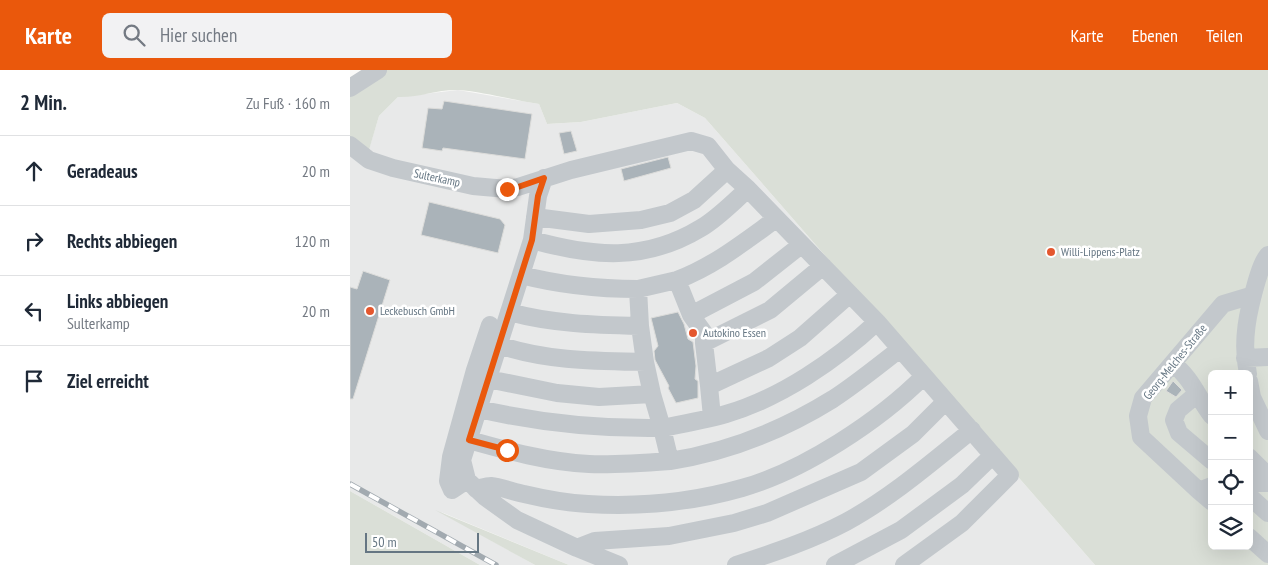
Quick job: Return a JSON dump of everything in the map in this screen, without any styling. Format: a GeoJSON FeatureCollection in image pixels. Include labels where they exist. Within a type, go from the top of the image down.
{"type":"FeatureCollection","features":[{"type":"Feature","properties":{"kind":"street"},"geometry":{"type":"LineString","coordinates":[[350,88],[378,70]]}},
{"type":"Feature","properties":{"kind":"street","name":"Sulterkamp"},"geometry":{"type":"LineString","coordinates":[[350,145],[369,160],[392,168],[433,178],[489,188],[512,188],[571,170],[691,141],[708,146],[727,170],[748,189],[877,322],[1010,475],[962,523],[904,565]]}},
{"type":"Feature","properties":{"kind":"street"},"geometry":{"type":"LineString","coordinates":[[535,217],[589,224],[641,220],[670,212],[694,200],[727,170]]}},
{"type":"Feature","properties":{"kind":"street"},"geometry":{"type":"LineString","coordinates":[[537,181],[538,196],[532,240],[462,460],[471,485],[517,520],[619,565]]}},
{"type":"Feature","properties":{"kind":"street"},"geometry":{"type":"LineString","coordinates":[[532,240],[561,248],[594,252],[620,254],[648,250],[669,244],[702,228],[748,189]]}},
{"type":"Feature","properties":{"kind":"street"},"geometry":{"type":"LineString","coordinates":[[521,275],[569,286],[602,289],[638,289],[677,280],[696,272],[776,219]]}},
{"type":"Feature","properties":{"kind":"street"},"geometry":{"type":"LineString","coordinates":[[691,315],[754,282],[801,245]]}},
{"type":"Feature","properties":{"kind":"street"},"geometry":{"type":"LineString","coordinates":[[1268,255],[1264,260],[1253,295],[1245,332],[1246,366],[1268,357]]}},
{"type":"Feature","properties":{"kind":"street"},"geometry":{"type":"LineString","coordinates":[[704,343],[770,310],[822,266]]}},
{"type":"Feature","properties":{"kind":"street"},"geometry":{"type":"LineString","coordinates":[[677,280],[691,315],[704,333],[712,417]]}},
{"type":"Feature","properties":{"kind":"street"},"geometry":{"type":"LineString","coordinates":[[638,289],[640,326],[645,362],[670,461]]}},
{"type":"Feature","properties":{"kind":"street"},"geometry":{"type":"LineString","coordinates":[[709,386],[769,358],[800,338],[850,294]]}},
{"type":"Feature","properties":{"kind":"street","name":"Georg-Melches-Straße"},"geometry":{"type":"LineString","coordinates":[[1208,493],[1141,437],[1138,416],[1143,398],[1223,304],[1253,295]]}},
{"type":"Feature","properties":{"kind":"street"},"geometry":{"type":"LineString","coordinates":[[510,312],[559,322],[640,326]]}},
{"type":"Feature","properties":{"kind":"street"},"geometry":{"type":"LineString","coordinates":[[479,409],[525,419],[584,427],[621,429],[662,428],[726,414],[760,400],[809,375],[845,350],[877,322]]}},
{"type":"Feature","properties":{"kind":"street"},"geometry":{"type":"LineString","coordinates":[[490,325],[475,370],[451,457],[448,481],[452,490],[471,485],[490,486],[558,500],[587,504],[620,505],[675,501],[742,488],[813,458],[840,442],[908,392],[924,376]]}},
{"type":"Feature","properties":{"kind":"street"},"geometry":{"type":"LineString","coordinates":[[499,345],[515,351],[560,359],[645,362]]}},
{"type":"Feature","properties":{"kind":"street"},"geometry":{"type":"LineString","coordinates":[[469,440],[542,458],[588,464],[670,461],[725,449],[794,420],[833,399],[900,350]]}},
{"type":"Feature","properties":{"kind":"street"},"geometry":{"type":"LineString","coordinates":[[1173,364],[1182,370],[1211,415]]}},
{"type":"Feature","properties":{"kind":"street"},"geometry":{"type":"LineString","coordinates":[[488,379],[557,393],[599,397],[652,394]]}},
{"type":"Feature","properties":{"kind":"street"},"geometry":{"type":"LineString","coordinates":[[1197,394],[1178,410],[1174,420],[1180,433],[1211,460]]}},
{"type":"Feature","properties":{"kind":"street"},"geometry":{"type":"LineString","coordinates":[[1253,399],[1268,431]]}},
{"type":"Feature","properties":{"kind":"street"},"geometry":{"type":"LineString","coordinates":[[577,548],[595,542],[669,536],[734,523],[767,512],[861,472],[913,434],[946,401]]}},
{"type":"Feature","properties":{"kind":"street"},"geometry":{"type":"LineString","coordinates":[[736,565],[788,547],[845,522],[888,496],[972,430]]}},
{"type":"Feature","properties":{"kind":"street"},"geometry":{"type":"LineString","coordinates":[[835,565],[901,530],[962,485],[993,455]]}},
{"type":"Feature","properties":{"kind":"street"},"geometry":{"type":"LineString","coordinates":[[1253,462],[1262,470],[1261,483]]}},
{"type":"Feature","properties":{"kind":"street"},"geometry":{"type":"LineString","coordinates":[[1253,500],[1268,513]]}},
{"type":"Feature","properties":{"kind":"street"},"geometry":{"type":"LineString","coordinates":[[1253,541],[1268,554]]}},
{"type":"Feature","properties":{"kind":"shaded area"},"geometry":{"type":"Polygon","coordinates":[[[380,70],[1268,70],[1268,565],[1095,565],[705,118],[677,103],[581,122],[547,124],[539,104],[488,94],[451,90],[398,97],[379,116],[369,150],[350,142],[350,90],[380,70]]]}},
{"type":"Feature","properties":{"kind":"shaded area","name":"Autokino Essen"},"geometry":{"type":"Polygon","coordinates":[[[458,90],[539,104],[547,124],[581,122],[677,103],[705,118],[1095,565],[569,565],[441,512],[535,565],[480,565],[350,491],[350,147],[369,149],[379,116],[398,97],[458,90]]]}},
{"type":"Feature","properties":{"kind":"shaded area"},"geometry":{"type":"Polygon","coordinates":[[[350,491],[480,565],[350,565],[350,491]]]}},
{"type":"Feature","properties":{"kind":"shaded area"},"geometry":{"type":"Polygon","coordinates":[[[435,510],[569,565],[535,565],[435,510]]]}},
{"type":"Feature","properties":{"kind":"building"},"geometry":{"type":"Polygon","coordinates":[[[444,101],[532,114],[525,159],[443,148],[442,151],[422,148],[428,108],[442,109],[444,101]]]}},
{"type":"Feature","properties":{"kind":"building"},"geometry":{"type":"Polygon","coordinates":[[[571,131],[577,151],[564,154],[559,133],[571,131]]]}},
{"type":"Feature","properties":{"kind":"building"},"geometry":{"type":"Polygon","coordinates":[[[668,157],[671,168],[624,181],[621,169],[668,157]]]}},
{"type":"Feature","properties":{"kind":"building"},"geometry":{"type":"Polygon","coordinates":[[[429,202],[500,219],[505,225],[498,253],[421,235],[429,202]]]}},
{"type":"Feature","properties":{"kind":"building","name":"Leckebusch GmbH"},"geometry":{"type":"Polygon","coordinates":[[[363,271],[390,280],[353,399],[350,399],[350,287],[357,289],[363,271]]]}},
{"type":"Feature","properties":{"kind":"building"},"geometry":{"type":"Polygon","coordinates":[[[678,312],[688,339],[693,342],[696,366],[695,379],[698,381],[698,398],[676,403],[655,360],[654,351],[658,346],[651,318],[678,312]]]}},
{"type":"Feature","properties":{"kind":"building"},"geometry":{"type":"Polygon","coordinates":[[[1173,381],[1182,390],[1176,397],[1166,391],[1173,381]]]}},
{"type":"Feature","properties":{"kind":"railway"},"geometry":{"type":"LineString","coordinates":[[350,484],[496,565]]}},
{"type":"Feature","properties":{"kind":"place","name":"Willi-Lippens-Platz"},"geometry":{"type":"Point","coordinates":[1051,252]}},
{"type":"Feature","properties":{"kind":"place","name":"Leckebusch GmbH"},"geometry":{"type":"Point","coordinates":[370,311]}},
{"type":"Feature","properties":{"kind":"place","name":"Autokino Essen"},"geometry":{"type":"Point","coordinates":[693,333]}},
{"type":"Feature","properties":{"kind":"route"},"geometry":{"type":"LineString","coordinates":[[507,189],[530,184],[544,178],[538,196],[532,240],[469,440],[507,450]]}}]}
